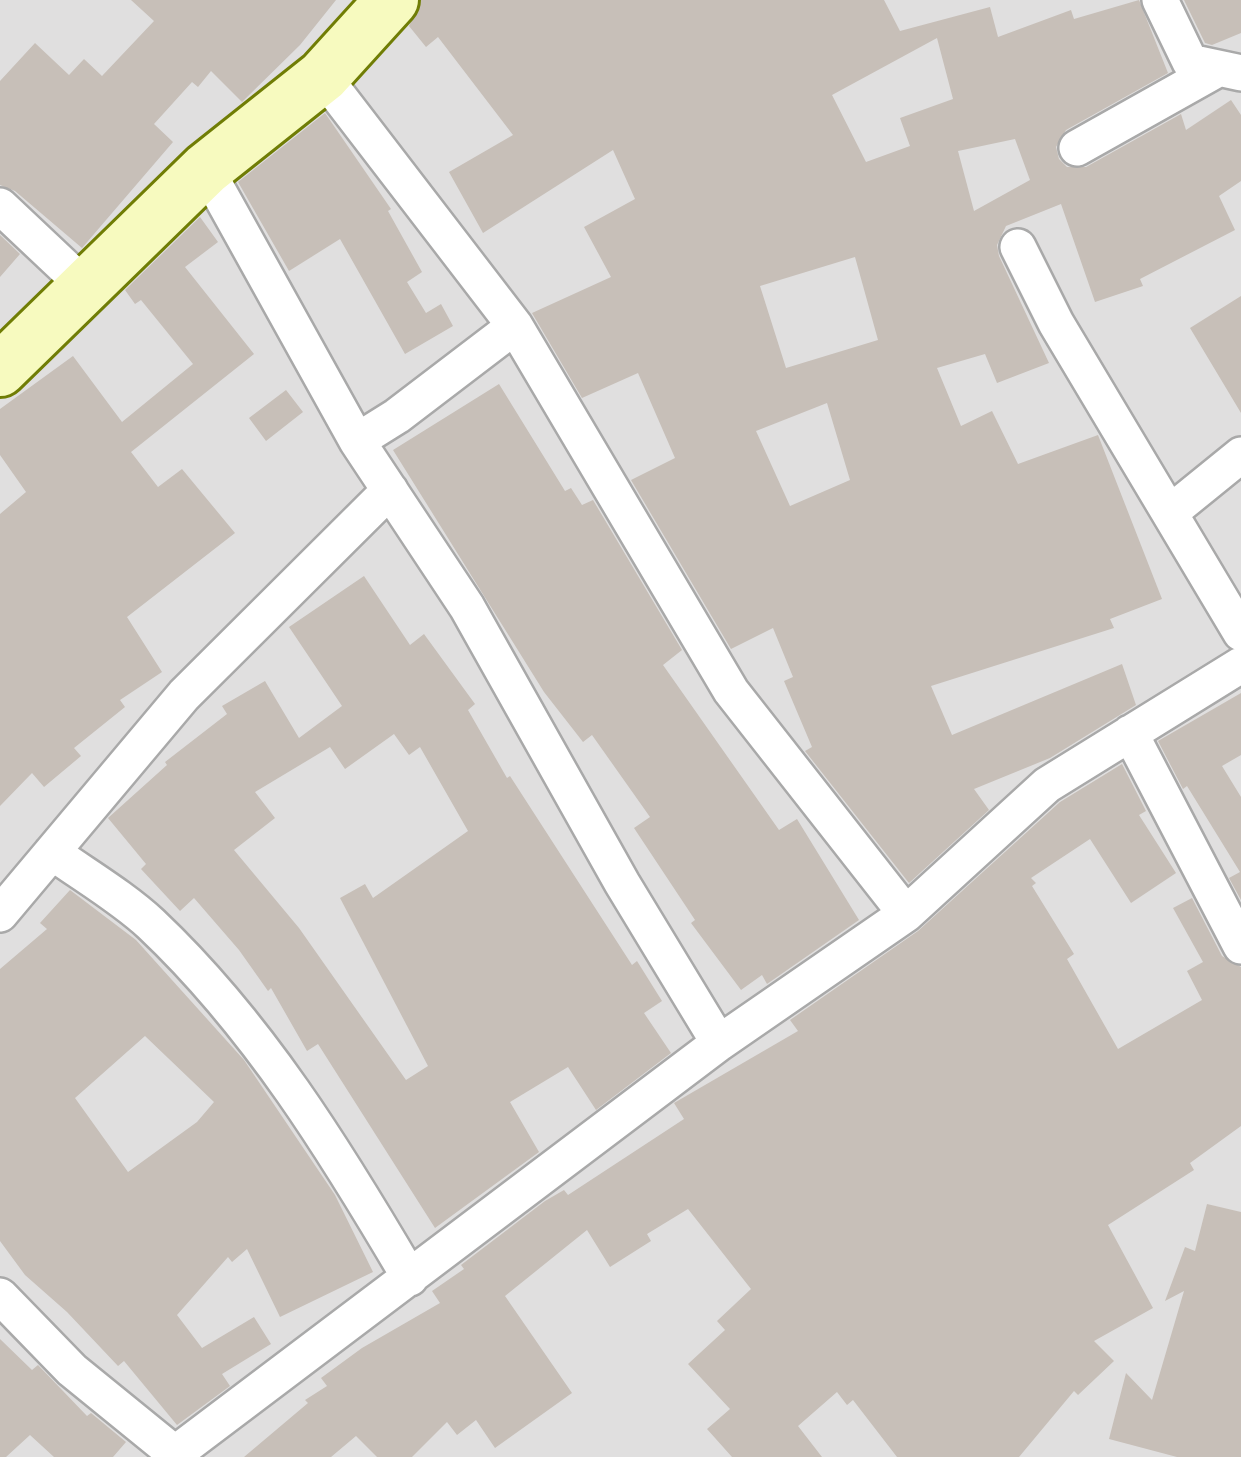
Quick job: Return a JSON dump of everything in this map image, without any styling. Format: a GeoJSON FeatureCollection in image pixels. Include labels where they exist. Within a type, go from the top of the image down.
{"type":"FeatureCollection","features":[{"type":"Feature","properties":{"kind":"street"},"geometry":{"type":"LineString","coordinates":[[0,370],[206,169],[323,76],[392,0]]}},
{"type":"Feature","properties":{"kind":"street"},"geometry":{"type":"LineString","coordinates":[[1160,0],[1190,62],[1229,72]]}},
{"type":"Feature","properties":{"kind":"street"},"geometry":{"type":"LineString","coordinates":[[1078,148],[1229,72]]}},
{"type":"Feature","properties":{"kind":"street"},"geometry":{"type":"LineString","coordinates":[[323,76],[515,326],[730,691],[906,914]]}},
{"type":"Feature","properties":{"kind":"street"},"geometry":{"type":"LineString","coordinates":[[206,169],[356,440],[467,606],[622,883],[719,1043]]}},
{"type":"Feature","properties":{"kind":"street"},"geometry":{"type":"LineString","coordinates":[[0,206],[86,288]]}},
{"type":"Feature","properties":{"kind":"street"},"geometry":{"type":"LineString","coordinates":[[1018,246],[1056,323],[1172,511],[1241,633]]}},
{"type":"Feature","properties":{"kind":"street"},"geometry":{"type":"LineString","coordinates":[[356,440],[398,416],[515,326]]}},
{"type":"Feature","properties":{"kind":"street"},"geometry":{"type":"LineString","coordinates":[[1172,511],[1241,456]]}},
{"type":"Feature","properties":{"kind":"street"},"geometry":{"type":"LineString","coordinates":[[0,914],[184,695],[390,490]]}},
{"type":"Feature","properties":{"kind":"street"},"geometry":{"type":"LineString","coordinates":[[0,1296],[72,1370],[178,1455],[410,1278],[450,1243],[719,1043],[906,914],[1047,784],[1241,665]]}},
{"type":"Feature","properties":{"kind":"street"},"geometry":{"type":"LineString","coordinates":[[1130,733],[1241,946]]}},
{"type":"Feature","properties":{"kind":"street"},"geometry":{"type":"LineString","coordinates":[[52,852],[149,922],[267,1053],[358,1190],[410,1278]]}},
{"type":"Feature","properties":{"kind":"shaded area"},"geometry":{"type":"Polygon","coordinates":[[[0,0],[1241,0],[1241,1457],[0,1457],[0,0]]]}},
{"type":"Feature","properties":{"kind":"building"},"geometry":{"type":"Polygon","coordinates":[[[131,0],[336,0],[300,45],[242,102],[211,71],[198,87],[192,82],[154,124],[173,142],[82,248],[15,191],[0,185],[0,81],[35,43],[69,75],[84,59],[102,76],[154,21],[131,0]]]}},
{"type":"Feature","properties":{"kind":"building"},"geometry":{"type":"Polygon","coordinates":[[[421,0],[884,0],[900,31],[990,7],[998,37],[1071,10],[1074,19],[1139,0],[1168,73],[1066,130],[1056,147],[1059,159],[1067,167],[1086,167],[1181,114],[1186,130],[1231,100],[1241,115],[1241,181],[1219,196],[1235,230],[1140,279],[1143,286],[1095,302],[1061,204],[1006,226],[997,245],[999,256],[1049,363],[997,383],[985,354],[937,368],[961,426],[992,411],[1018,464],[1098,435],[1162,599],[1110,619],[1114,628],[931,686],[952,735],[1122,664],[1136,705],[1050,758],[974,789],[989,810],[909,883],[805,751],[812,747],[784,681],[793,677],[773,628],[731,649],[631,480],[675,458],[638,373],[582,398],[532,313],[611,277],[584,227],[635,199],[613,150],[483,233],[449,172],[513,135],[438,37],[426,47],[409,26],[421,0]],[[937,38],[832,95],[866,162],[910,146],[900,118],[953,99],[937,38]],[[1015,139],[958,151],[974,211],[1030,180],[1015,139]],[[855,257],[760,286],[786,368],[878,340],[855,257]],[[827,403],[756,431],[790,506],[850,480],[827,403]]]}},
{"type":"Feature","properties":{"kind":"building"},"geometry":{"type":"Polygon","coordinates":[[[1184,0],[1241,0],[1241,33],[1212,45],[1205,43],[1184,0]]]}},
{"type":"Feature","properties":{"kind":"building"},"geometry":{"type":"Polygon","coordinates":[[[325,113],[391,209],[388,211],[422,272],[407,282],[426,313],[441,304],[453,326],[405,354],[340,239],[289,271],[238,182],[325,113]]]}},
{"type":"Feature","properties":{"kind":"building"},"geometry":{"type":"Polygon","coordinates":[[[200,217],[218,242],[185,267],[254,354],[131,452],[158,487],[182,469],[235,533],[127,617],[162,672],[120,700],[125,707],[74,748],[81,756],[44,787],[32,773],[0,806],[0,514],[26,492],[0,455],[0,409],[73,356],[122,422],[193,364],[141,300],[135,304],[125,290],[200,217]]]}},
{"type":"Feature","properties":{"kind":"building"},"geometry":{"type":"Polygon","coordinates":[[[0,235],[20,254],[0,277],[0,235]]]}},
{"type":"Feature","properties":{"kind":"building"},"geometry":{"type":"Polygon","coordinates":[[[1241,296],[1241,413],[1190,328],[1241,296]]]}},
{"type":"Feature","properties":{"kind":"building"},"geometry":{"type":"Polygon","coordinates":[[[499,384],[565,491],[571,488],[582,505],[593,500],[682,650],[663,665],[779,830],[797,819],[859,920],[767,984],[762,975],[741,990],[691,923],[695,920],[634,828],[650,817],[592,735],[583,742],[544,692],[393,450],[499,384]]]}},
{"type":"Feature","properties":{"kind":"building"},"geometry":{"type":"Polygon","coordinates":[[[286,390],[303,412],[266,441],[249,418],[286,390]]]}},
{"type":"Feature","properties":{"kind":"building"},"geometry":{"type":"Polygon","coordinates":[[[364,576],[410,645],[424,634],[475,704],[468,710],[507,778],[510,776],[632,965],[637,961],[662,1001],[644,1013],[671,1053],[596,1110],[568,1067],[510,1102],[539,1152],[435,1228],[318,1044],[307,1051],[271,988],[268,991],[239,950],[194,898],[180,911],[141,869],[146,864],[108,818],[167,765],[165,762],[227,714],[222,706],[265,681],[299,738],[342,706],[289,627],[364,576]],[[394,734],[345,769],[330,747],[255,792],[275,818],[234,850],[299,928],[406,1080],[428,1066],[340,898],[365,884],[373,898],[468,831],[420,747],[409,755],[394,734]]]}},
{"type":"Feature","properties":{"kind":"building"},"geometry":{"type":"Polygon","coordinates":[[[1241,693],[1241,755],[1222,766],[1241,797],[1241,900],[1229,878],[1240,872],[1187,786],[1183,789],[1158,741],[1241,693]]]}},
{"type":"Feature","properties":{"kind":"building"},"geometry":{"type":"Polygon","coordinates":[[[1122,764],[1146,811],[1139,815],[1176,873],[1131,903],[1090,839],[1031,878],[1036,883],[1032,886],[1074,954],[1067,959],[1118,1049],[1202,1000],[1187,971],[1203,962],[1173,908],[1192,898],[1222,956],[1241,967],[1241,1126],[1190,1163],[1194,1170],[1108,1225],[1153,1308],[1094,1341],[1114,1361],[1078,1395],[1074,1391],[1019,1457],[897,1457],[853,1400],[847,1405],[837,1392],[798,1426],[822,1457],[732,1457],[707,1429],[730,1409],[688,1364],[725,1330],[717,1321],[751,1289],[688,1209],[647,1234],[651,1241],[610,1267],[587,1230],[505,1296],[572,1393],[495,1448],[476,1420],[457,1435],[447,1422],[412,1457],[377,1457],[356,1436],[331,1457],[244,1457],[308,1403],[305,1400],[327,1386],[321,1378],[362,1348],[440,1303],[432,1291],[464,1269],[461,1265],[545,1201],[564,1190],[568,1195],[684,1119],[674,1103],[798,1031],[790,1020],[918,931],[1060,802],[1122,764]]]}},
{"type":"Feature","properties":{"kind":"building"},"geometry":{"type":"Polygon","coordinates":[[[70,890],[136,940],[244,1060],[335,1195],[373,1272],[280,1317],[247,1249],[232,1262],[228,1257],[177,1315],[202,1348],[254,1317],[271,1344],[222,1374],[230,1386],[177,1425],[124,1361],[118,1366],[25,1275],[0,1241],[0,969],[47,929],[40,923],[70,890]],[[145,1036],[75,1098],[128,1172],[197,1122],[214,1102],[145,1036]]]}},
{"type":"Feature","properties":{"kind":"building"},"geometry":{"type":"Polygon","coordinates":[[[1207,1204],[1241,1212],[1241,1457],[1177,1457],[1109,1439],[1126,1373],[1152,1400],[1184,1291],[1165,1301],[1185,1247],[1195,1251],[1207,1204]]]}},
{"type":"Feature","properties":{"kind":"building"},"geometry":{"type":"Polygon","coordinates":[[[0,1339],[32,1370],[38,1365],[87,1416],[91,1413],[126,1442],[113,1457],[54,1457],[30,1435],[6,1457],[0,1457],[0,1339]]]}}]}
